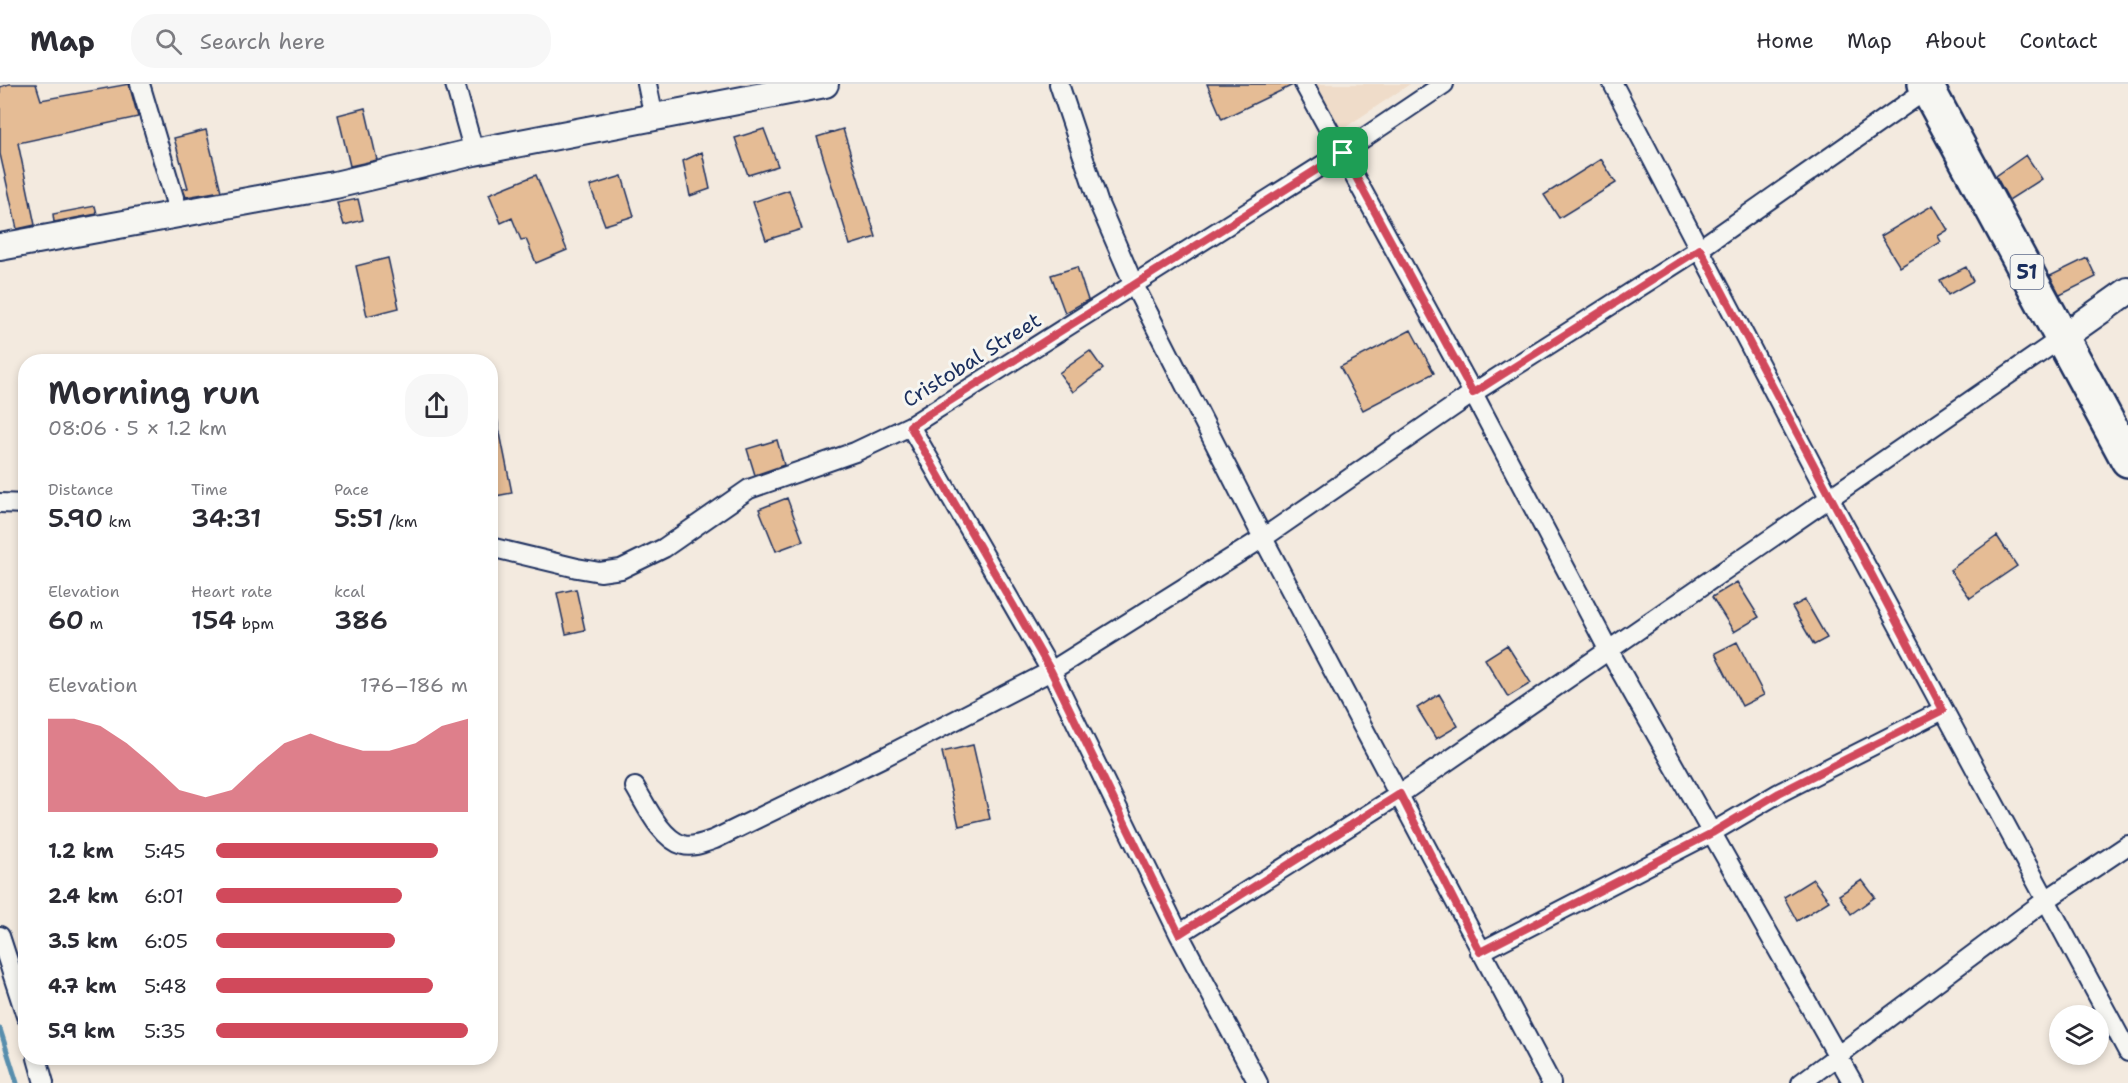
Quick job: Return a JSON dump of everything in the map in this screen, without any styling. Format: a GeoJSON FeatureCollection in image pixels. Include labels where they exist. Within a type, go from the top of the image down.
{"type":"FeatureCollection","features":[{"type":"Feature","properties":{"kind":"highway","name":"51"},"geometry":{"type":"LineString","coordinates":[[1929,86],[2128,460]]}},
{"type":"Feature","properties":{"kind":"main road"},"geometry":{"type":"LineString","coordinates":[[0,247],[335,185],[474,152],[825,84]]}},
{"type":"Feature","properties":{"kind":"main road"},"geometry":{"type":"LineString","coordinates":[[2063,337],[2128,291]]}},
{"type":"Feature","properties":{"kind":"street"},"geometry":{"type":"LineString","coordinates":[[140,84],[179,214]]}},
{"type":"Feature","properties":{"kind":"street"},"geometry":{"type":"LineString","coordinates":[[455,84],[474,152]]}},
{"type":"Feature","properties":{"kind":"street"},"geometry":{"type":"LineString","coordinates":[[647,84],[654,118]]}},
{"type":"Feature","properties":{"kind":"street"},"geometry":{"type":"LineString","coordinates":[[1059,84],[1099,204],[1134,285],[1263,538],[1551,1083]]}},
{"type":"Feature","properties":{"kind":"street"},"geometry":{"type":"LineString","coordinates":[[1304,84],[1473,393],[1608,650],[1853,1083]]}},
{"type":"Feature","properties":{"kind":"street","name":"Cristobal Street"},"geometry":{"type":"LineString","coordinates":[[498,549],[600,572],[621,568],[664,548],[749,489],[855,452],[910,426],[1343,153],[1444,84]]}},
{"type":"Feature","properties":{"kind":"street"},"geometry":{"type":"LineString","coordinates":[[1613,84],[1830,500],[2128,1052]]}},
{"type":"Feature","properties":{"kind":"street"},"geometry":{"type":"LineString","coordinates":[[635,787],[672,839],[684,845],[695,845],[716,838],[886,756],[1051,671],[1263,538],[1473,393],[1700,249],[1929,86]]}},
{"type":"Feature","properties":{"kind":"street"},"geometry":{"type":"LineString","coordinates":[[1179,934],[1400,794],[1830,500],[2063,337]]}},
{"type":"Feature","properties":{"kind":"street"},"geometry":{"type":"LineString","coordinates":[[910,426],[1051,671],[1179,934],[1258,1083]]}},
{"type":"Feature","properties":{"kind":"street"},"geometry":{"type":"LineString","coordinates":[[0,503],[18,504]]}},
{"type":"Feature","properties":{"kind":"street"},"geometry":{"type":"LineString","coordinates":[[1480,952],[1712,833],[1779,793],[1943,710]]}},
{"type":"Feature","properties":{"kind":"street"},"geometry":{"type":"LineString","coordinates":[[1801,1083],[2046,900],[2128,845]]}},
{"type":"Feature","properties":{"kind":"street"},"geometry":{"type":"LineString","coordinates":[[0,936],[18,991]]}},
{"type":"Feature","properties":{"kind":"street"},"geometry":{"type":"LineString","coordinates":[[39,1065],[44,1083]]}},
{"type":"Feature","properties":{"kind":"shaded area"},"geometry":{"type":"Polygon","coordinates":[[[1309,84],[1410,84],[1337,133],[1309,84]]]}},
{"type":"Feature","properties":{"kind":"building"},"geometry":{"type":"Polygon","coordinates":[[[9,84],[36,84],[41,100],[129,84],[138,117],[18,143],[35,225],[17,229],[0,154],[0,87],[9,84]]]}},
{"type":"Feature","properties":{"kind":"building"},"geometry":{"type":"Polygon","coordinates":[[[1207,84],[1293,84],[1293,85],[1222,119],[1207,84]]]}},
{"type":"Feature","properties":{"kind":"building"},"geometry":{"type":"Polygon","coordinates":[[[365,108],[377,160],[350,166],[338,115],[365,108]]]}},
{"type":"Feature","properties":{"kind":"building"},"geometry":{"type":"Polygon","coordinates":[[[764,129],[778,166],[748,175],[735,138],[764,129]]]}},
{"type":"Feature","properties":{"kind":"building"},"geometry":{"type":"Polygon","coordinates":[[[843,129],[876,237],[850,245],[817,137],[843,129]]]}},
{"type":"Feature","properties":{"kind":"building"},"geometry":{"type":"Polygon","coordinates":[[[206,130],[221,191],[186,197],[183,189],[188,188],[174,138],[206,130]]]}},
{"type":"Feature","properties":{"kind":"building"},"geometry":{"type":"Polygon","coordinates":[[[702,152],[710,189],[690,196],[683,161],[702,152]]]}},
{"type":"Feature","properties":{"kind":"building"},"geometry":{"type":"Polygon","coordinates":[[[2026,155],[2042,179],[2009,200],[1996,176],[2026,155]]]}},
{"type":"Feature","properties":{"kind":"building"},"geometry":{"type":"Polygon","coordinates":[[[1601,159],[1616,183],[1559,218],[1544,195],[1601,159]]]}},
{"type":"Feature","properties":{"kind":"building"},"geometry":{"type":"Polygon","coordinates":[[[536,175],[567,250],[536,263],[526,239],[521,240],[512,218],[501,223],[489,194],[536,175]]]}},
{"type":"Feature","properties":{"kind":"building"},"geometry":{"type":"Polygon","coordinates":[[[622,176],[634,216],[605,225],[590,186],[622,176]]]}},
{"type":"Feature","properties":{"kind":"building"},"geometry":{"type":"Polygon","coordinates":[[[789,190],[802,229],[766,240],[753,202],[789,190]]]}},
{"type":"Feature","properties":{"kind":"building"},"geometry":{"type":"Polygon","coordinates":[[[358,199],[363,220],[344,225],[337,203],[358,199]]]}},
{"type":"Feature","properties":{"kind":"building"},"geometry":{"type":"Polygon","coordinates":[[[1933,205],[1948,230],[1938,236],[1941,242],[1900,267],[1881,236],[1933,205]]]}},
{"type":"Feature","properties":{"kind":"building"},"geometry":{"type":"Polygon","coordinates":[[[95,206],[97,214],[54,222],[53,214],[95,206]]]}},
{"type":"Feature","properties":{"kind":"building"},"geometry":{"type":"Polygon","coordinates":[[[388,258],[399,308],[367,316],[356,266],[388,258]]]}},
{"type":"Feature","properties":{"kind":"building"},"geometry":{"type":"Polygon","coordinates":[[[2087,258],[2096,277],[2060,295],[2050,276],[2087,258]]]}},
{"type":"Feature","properties":{"kind":"building"},"geometry":{"type":"Polygon","coordinates":[[[1077,267],[1088,300],[1065,313],[1051,275],[1077,267]]]}},
{"type":"Feature","properties":{"kind":"building"},"geometry":{"type":"Polygon","coordinates":[[[1966,267],[1973,281],[1948,295],[1940,280],[1966,267]]]}},
{"type":"Feature","properties":{"kind":"building"},"geometry":{"type":"Polygon","coordinates":[[[1411,330],[1434,373],[1363,410],[1340,367],[1411,330]]]}},
{"type":"Feature","properties":{"kind":"building"},"geometry":{"type":"Polygon","coordinates":[[[1090,351],[1103,369],[1073,392],[1059,373],[1090,351]]]}},
{"type":"Feature","properties":{"kind":"building"},"geometry":{"type":"Polygon","coordinates":[[[498,423],[512,493],[498,496],[498,423]]]}},
{"type":"Feature","properties":{"kind":"building"},"geometry":{"type":"Polygon","coordinates":[[[777,440],[784,465],[755,475],[747,449],[777,440]]]}},
{"type":"Feature","properties":{"kind":"building"},"geometry":{"type":"Polygon","coordinates":[[[787,498],[803,541],[776,551],[759,509],[787,498]]]}},
{"type":"Feature","properties":{"kind":"building"},"geometry":{"type":"Polygon","coordinates":[[[1997,536],[2017,566],[1970,598],[1950,570],[1997,536]]]}},
{"type":"Feature","properties":{"kind":"building"},"geometry":{"type":"Polygon","coordinates":[[[1737,582],[1759,617],[1734,632],[1712,597],[1737,582]]]}},
{"type":"Feature","properties":{"kind":"building"},"geometry":{"type":"Polygon","coordinates":[[[576,589],[585,630],[566,634],[557,593],[576,589]]]}},
{"type":"Feature","properties":{"kind":"building"},"geometry":{"type":"Polygon","coordinates":[[[1805,600],[1827,638],[1814,645],[1792,607],[1805,600]]]}},
{"type":"Feature","properties":{"kind":"building"},"geometry":{"type":"Polygon","coordinates":[[[1737,642],[1764,695],[1742,706],[1715,653],[1737,642]]]}},
{"type":"Feature","properties":{"kind":"building"},"geometry":{"type":"Polygon","coordinates":[[[1507,645],[1531,683],[1508,697],[1485,659],[1507,645]]]}},
{"type":"Feature","properties":{"kind":"building"},"geometry":{"type":"Polygon","coordinates":[[[1439,694],[1458,726],[1436,739],[1417,708],[1439,694]]]}},
{"type":"Feature","properties":{"kind":"building"},"geometry":{"type":"Polygon","coordinates":[[[973,745],[990,819],[959,826],[942,752],[973,745]]]}},
{"type":"Feature","properties":{"kind":"building"},"geometry":{"type":"Polygon","coordinates":[[[1813,879],[1829,901],[1797,921],[1784,897],[1813,879]]]}},
{"type":"Feature","properties":{"kind":"building"},"geometry":{"type":"Polygon","coordinates":[[[1862,880],[1875,897],[1851,914],[1839,895],[1862,880]]]}},
{"type":"Feature","properties":{"kind":"waterway"},"geometry":{"type":"LineString","coordinates":[[0,1029],[17,1083]]}},
{"type":"Feature","properties":{"kind":"route"},"geometry":{"type":"LineString","coordinates":[[1343,153],[1473,393],[1700,249],[1830,500],[1943,710],[1779,793],[1712,833],[1480,952],[1400,794],[1179,934],[1051,671],[910,426],[1343,153]]}}]}
